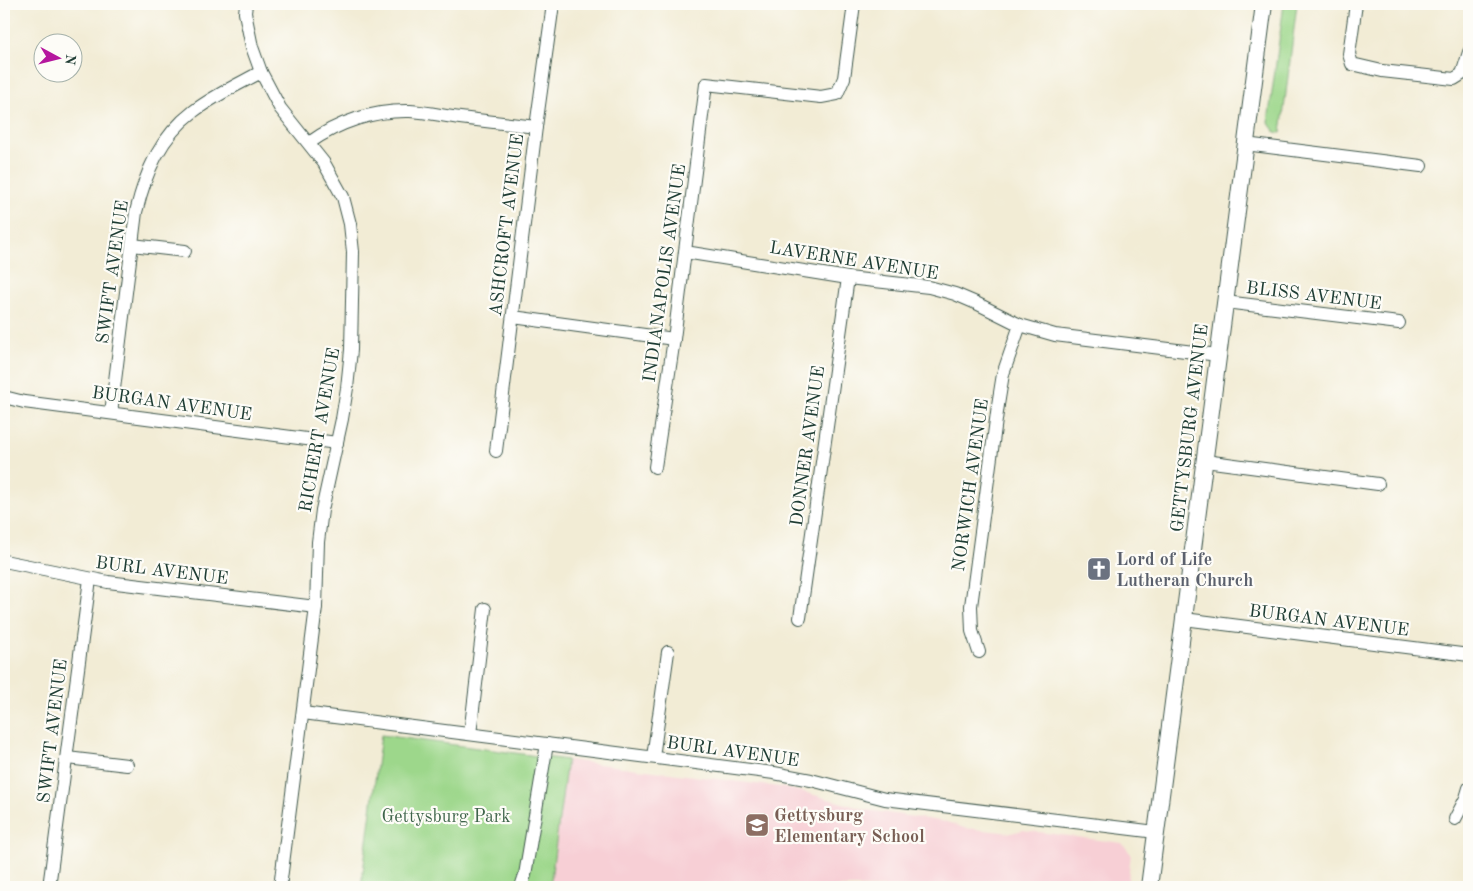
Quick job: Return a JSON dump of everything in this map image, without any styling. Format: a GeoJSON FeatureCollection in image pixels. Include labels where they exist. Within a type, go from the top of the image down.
{"type":"FeatureCollection","features":[{"type":"Feature","properties":{"kind":"street","name":"RICHERT AVENUE"},"geometry":{"type":"LineString","coordinates":[[246,4],[245,13],[252,47],[262,72],[280,108],[310,143],[324,163],[343,198],[350,224],[354,252],[351,350],[347,388],[322,510],[318,542],[316,607],[280,887]]}},
{"type":"Feature","properties":{"kind":"street","name":"ASHCROFT AVENUE"},"geometry":{"type":"LineString","coordinates":[[496,451],[553,4]]}},
{"type":"Feature","properties":{"kind":"street","name":"INDIANAPOLIS AVENUE"},"geometry":{"type":"LineString","coordinates":[[655,467],[686,252],[706,84],[821,97],[837,94],[844,78],[854,4]]}},
{"type":"Feature","properties":{"kind":"street","name":"GETTYSBURG AVENUE"},"geometry":{"type":"LineString","coordinates":[[1149,887],[1264,4]]}},
{"type":"Feature","properties":{"kind":"street"},"geometry":{"type":"LineString","coordinates":[[1356,4],[1349,54],[1352,64],[1382,70],[1454,79],[1462,74],[1469,52]]}},
{"type":"Feature","properties":{"kind":"street","name":"SWIFT AVENUE"},"geometry":{"type":"LineString","coordinates":[[111,413],[136,212],[152,161],[166,139],[194,110],[262,72]]}},
{"type":"Feature","properties":{"kind":"street"},"geometry":{"type":"LineString","coordinates":[[310,143],[339,126],[357,119],[383,113],[410,112],[536,127]]}},
{"type":"Feature","properties":{"kind":"street"},"geometry":{"type":"LineString","coordinates":[[1245,144],[1421,166]]}},
{"type":"Feature","properties":{"kind":"street"},"geometry":{"type":"LineString","coordinates":[[132,245],[185,251]]}},
{"type":"Feature","properties":{"kind":"street","name":"LAVERNE AVENUE"},"geometry":{"type":"LineString","coordinates":[[686,252],[848,278],[929,287],[955,294],[1020,325],[1055,335],[1218,355]]}},
{"type":"Feature","properties":{"kind":"street","name":"DONNER AVENUE"},"geometry":{"type":"LineString","coordinates":[[800,618],[848,278]]}},
{"type":"Feature","properties":{"kind":"street","name":"BLISS AVENUE"},"geometry":{"type":"LineString","coordinates":[[1225,302],[1399,323]]}},
{"type":"Feature","properties":{"kind":"street"},"geometry":{"type":"LineString","coordinates":[[512,317],[674,339]]}},
{"type":"Feature","properties":{"kind":"street","name":"NORWICH AVENUE"},"geometry":{"type":"LineString","coordinates":[[979,652],[972,631],[971,606],[1003,374],[1020,325]]}},
{"type":"Feature","properties":{"kind":"street","name":"BURGAN AVENUE"},"geometry":{"type":"LineString","coordinates":[[4,397],[24,402],[337,443]]}},
{"type":"Feature","properties":{"kind":"street"},"geometry":{"type":"LineString","coordinates":[[1205,461],[1378,484]]}},
{"type":"Feature","properties":{"kind":"street","name":"BURL AVENUE"},"geometry":{"type":"LineString","coordinates":[[4,561],[90,579],[316,607]]}},
{"type":"Feature","properties":{"kind":"street","name":"SWIFT AVENUE"},"geometry":{"type":"LineString","coordinates":[[49,887],[90,579]]}},
{"type":"Feature","properties":{"kind":"street"},"geometry":{"type":"LineString","coordinates":[[470,734],[485,609]]}},
{"type":"Feature","properties":{"kind":"street","name":"BURGAN AVENUE"},"geometry":{"type":"LineString","coordinates":[[1184,619],[1469,655]]}},
{"type":"Feature","properties":{"kind":"street"},"geometry":{"type":"LineString","coordinates":[[653,758],[668,652]]}},
{"type":"Feature","properties":{"kind":"street","name":"BURL AVENUE"},"geometry":{"type":"LineString","coordinates":[[302,713],[793,776],[886,799],[1156,832]]}},
{"type":"Feature","properties":{"kind":"street"},"geometry":{"type":"LineString","coordinates":[[521,887],[525,875],[547,744]]}},
{"type":"Feature","properties":{"kind":"street"},"geometry":{"type":"LineString","coordinates":[[66,758],[127,765]]}},
{"type":"Feature","properties":{"kind":"street"},"geometry":{"type":"LineString","coordinates":[[1455,819],[1469,788]]}},
{"type":"Feature","properties":{"kind":"shaded area","name":"Gettysburg Elementary School"},"geometry":{"type":"Polygon","coordinates":[[[567,760],[780,787],[867,810],[947,822],[964,828],[1011,833],[1023,830],[1122,843],[1131,854],[1127,887],[550,887],[567,760]]]}},
{"type":"Feature","properties":{"kind":"green space"},"geometry":{"type":"Polygon","coordinates":[[[1284,4],[1297,4],[1281,133],[1275,132],[1268,122],[1284,4]]]}},
{"type":"Feature","properties":{"kind":"green space","name":"Gettysburg Park"},"geometry":{"type":"Polygon","coordinates":[[[381,735],[567,760],[550,887],[361,887],[381,735]]]}},
{"type":"Feature","properties":{"kind":"place","name":"Lord of Life Lutheran Church"},"geometry":{"type":"Point","coordinates":[1099,569]}},
{"type":"Feature","properties":{"kind":"place","name":"Gettysburg Elementary School"},"geometry":{"type":"Point","coordinates":[757,825]}}]}
